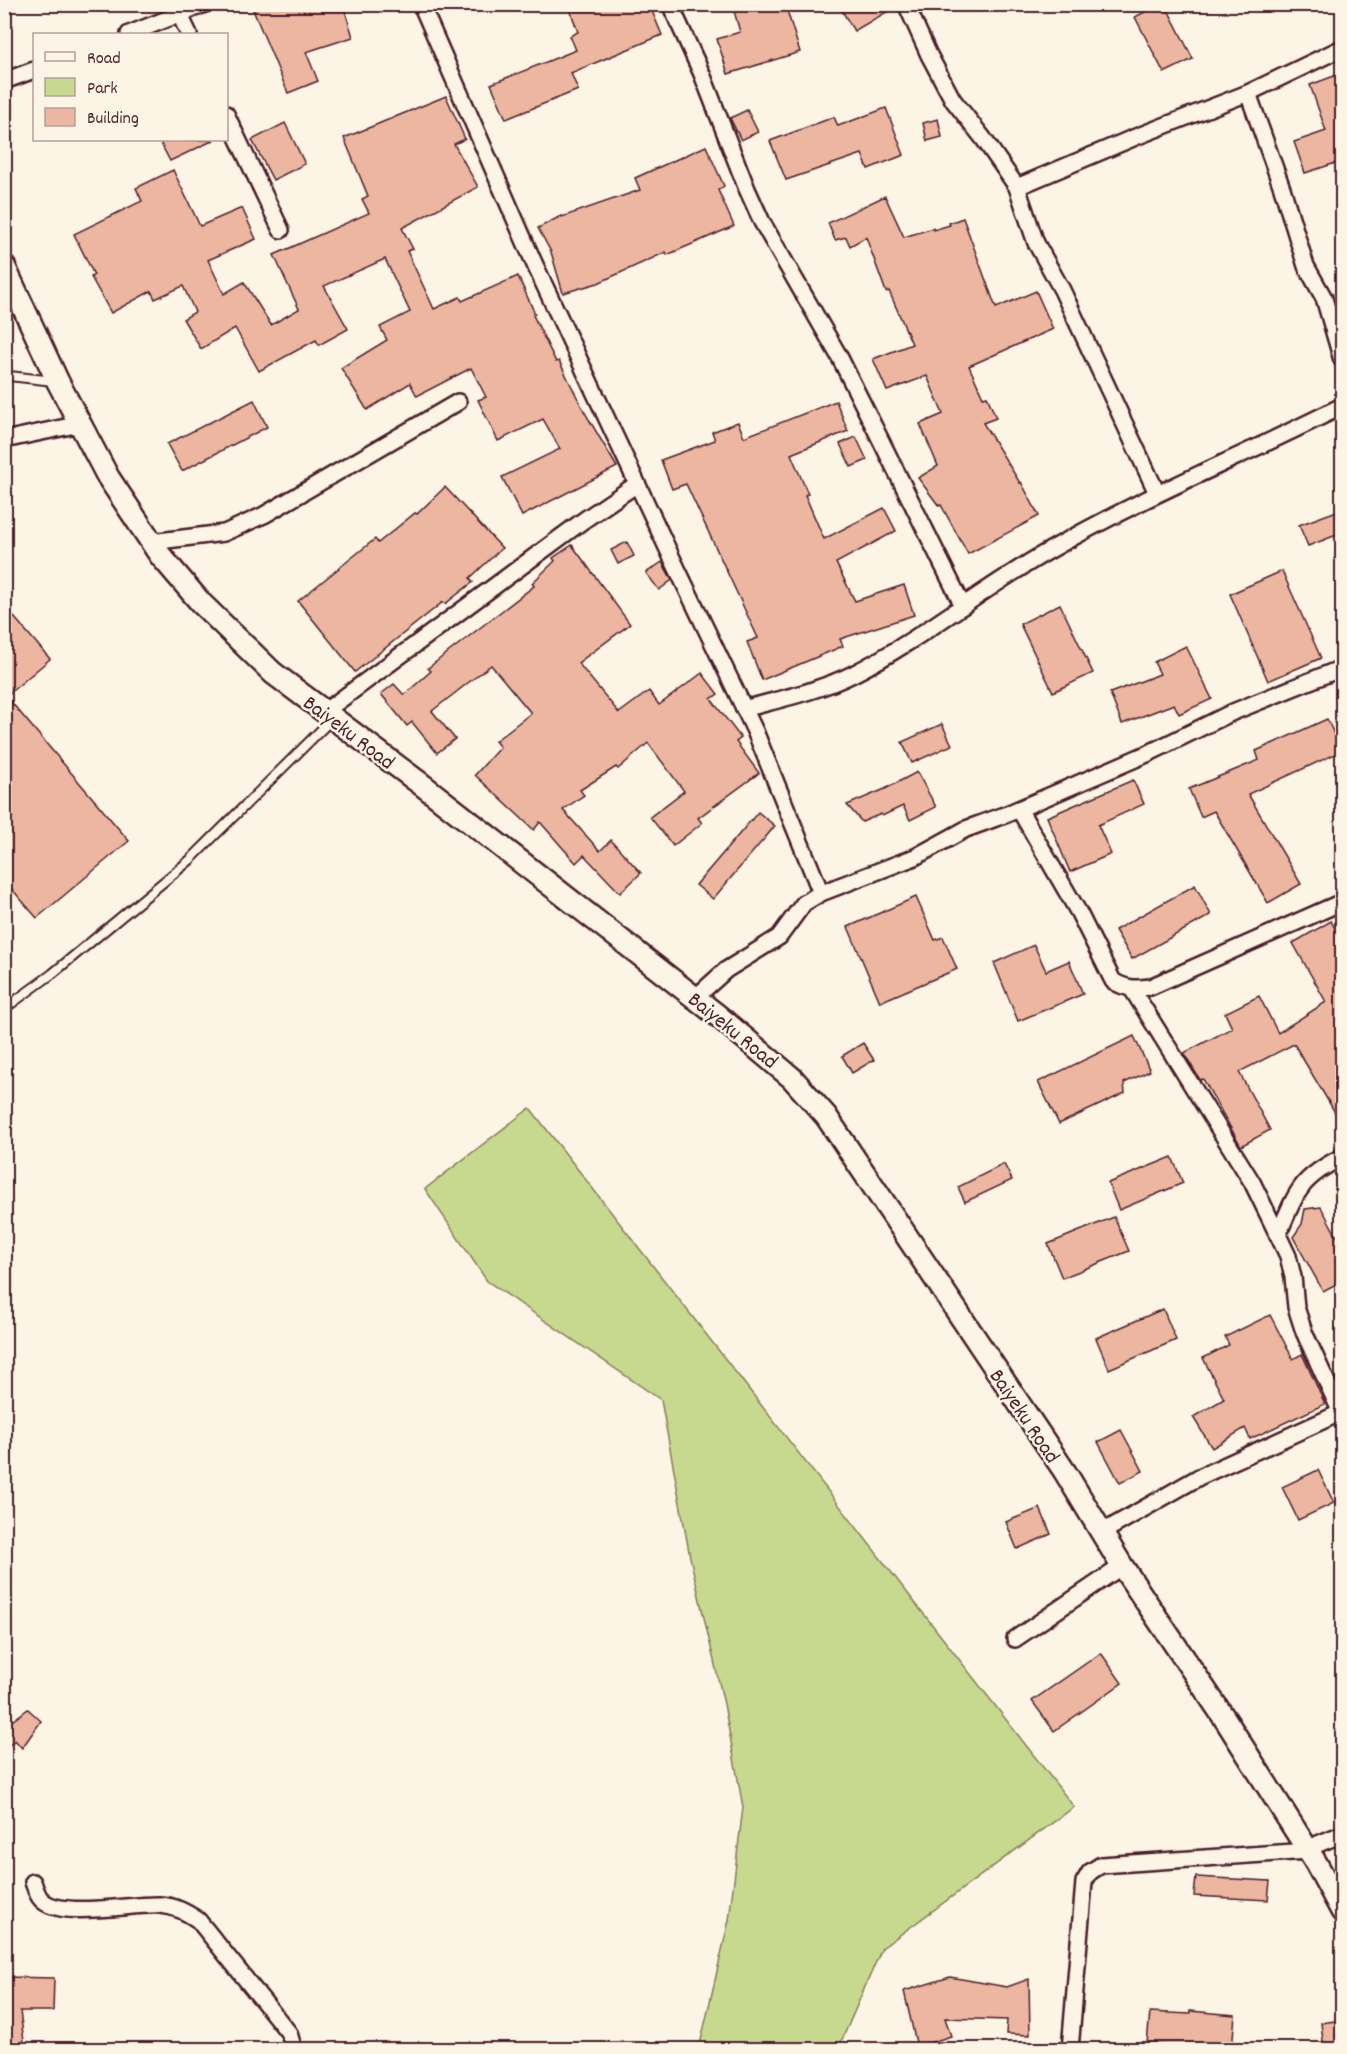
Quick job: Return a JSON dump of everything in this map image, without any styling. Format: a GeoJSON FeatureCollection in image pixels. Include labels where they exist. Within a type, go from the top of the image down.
{"type":"FeatureCollection","features":[{"type":"Feature","properties":{"kind":"main road","name":"Baiyeku Road"},"geometry":{"type":"LineString","coordinates":[[4,266],[12,304],[58,382],[108,477],[151,542],[201,603],[273,673],[696,997],[792,1077],[826,1116],[1065,1472],[1122,1566],[1227,1722],[1309,1851],[1342,1911]]}},
{"type":"Feature","properties":{"kind":"street"},"geometry":{"type":"LineString","coordinates":[[132,33],[205,4]]}},
{"type":"Feature","properties":{"kind":"street"},"geometry":{"type":"LineString","coordinates":[[421,4],[535,265],[744,709],[821,893]]}},
{"type":"Feature","properties":{"kind":"street"},"geometry":{"type":"LineString","coordinates":[[670,4],[702,74],[762,222],[839,356],[963,606]]}},
{"type":"Feature","properties":{"kind":"street"},"geometry":{"type":"LineString","coordinates":[[906,4],[928,56],[953,100],[1017,187],[1036,243],[1062,290],[1157,493]]}},
{"type":"Feature","properties":{"kind":"street"},"geometry":{"type":"LineString","coordinates":[[180,15],[189,33]]}},
{"type":"Feature","properties":{"kind":"street"},"geometry":{"type":"LineString","coordinates":[[1017,187],[1248,93],[1342,48]]}},
{"type":"Feature","properties":{"kind":"street"},"geometry":{"type":"LineString","coordinates":[[4,81],[33,70]]}},
{"type":"Feature","properties":{"kind":"street"},"geometry":{"type":"LineString","coordinates":[[1248,93],[1282,188],[1306,266],[1324,298],[1342,360]]}},
{"type":"Feature","properties":{"kind":"street"},"geometry":{"type":"LineString","coordinates":[[228,118],[281,230]]}},
{"type":"Feature","properties":{"kind":"street"},"geometry":{"type":"LineString","coordinates":[[151,542],[224,533],[264,515],[458,402]]}},
{"type":"Feature","properties":{"kind":"street"},"geometry":{"type":"LineString","coordinates":[[744,709],[795,695],[852,675],[898,649],[1045,553],[1157,493],[1342,406]]}},
{"type":"Feature","properties":{"kind":"street"},"geometry":{"type":"LineString","coordinates":[[4,440],[80,424]]}},
{"type":"Feature","properties":{"kind":"street"},"geometry":{"type":"LineString","coordinates":[[329,715],[584,520],[637,484]]}},
{"type":"Feature","properties":{"kind":"street"},"geometry":{"type":"LineString","coordinates":[[696,997],[726,970],[779,937],[804,903],[821,893],[915,857],[966,829],[1019,809],[1149,753],[1233,712],[1342,668]]}},
{"type":"Feature","properties":{"kind":"street"},"geometry":{"type":"LineString","coordinates":[[1019,809],[1079,913],[1113,981],[1122,987],[1132,989],[1150,987],[1342,902]]}},
{"type":"Feature","properties":{"kind":"street"},"geometry":{"type":"LineString","coordinates":[[1101,1533],[1199,1478],[1342,1412],[1304,1332],[1296,1307],[1288,1256],[1252,1182],[1132,989]]}},
{"type":"Feature","properties":{"kind":"street"},"geometry":{"type":"LineString","coordinates":[[1278,1235],[1303,1183],[1318,1170],[1342,1157]]}},
{"type":"Feature","properties":{"kind":"street"},"geometry":{"type":"LineString","coordinates":[[1015,1639],[1122,1566]]}},
{"type":"Feature","properties":{"kind":"street"},"geometry":{"type":"LineString","coordinates":[[1070,2049],[1084,1882],[1090,1872],[1101,1865],[1309,1851],[1318,1844],[1342,1834]]}},
{"type":"Feature","properties":{"kind":"street"},"geometry":{"type":"LineString","coordinates":[[33,1882],[41,1899],[54,1906],[73,1910],[159,1904],[179,1908],[198,1920],[289,2033],[294,2049]]}},
{"type":"Feature","properties":{"kind":"lane"},"geometry":{"type":"LineString","coordinates":[[4,374],[58,382]]}},
{"type":"Feature","properties":{"kind":"lane"},"geometry":{"type":"LineString","coordinates":[[4,1009],[52,974],[190,860],[329,715]]}},
{"type":"Feature","properties":{"kind":"green space"},"geometry":{"type":"Polygon","coordinates":[[[530,1108],[1074,1807],[882,1948],[838,2049],[699,2049],[729,1920],[743,1807],[724,1704],[690,1557],[661,1400],[487,1281],[425,1189],[530,1108]]]}},
{"type":"Feature","properties":{"kind":"building"},"geometry":{"type":"Polygon","coordinates":[[[266,4],[343,4],[353,37],[306,52],[318,81],[288,93],[253,10],[266,4]]]}},
{"type":"Feature","properties":{"kind":"building"},"geometry":{"type":"Polygon","coordinates":[[[568,4],[649,4],[662,35],[571,73],[578,90],[506,119],[491,84],[576,50],[570,36],[578,32],[568,4]]]}},
{"type":"Feature","properties":{"kind":"building"},"geometry":{"type":"Polygon","coordinates":[[[732,4],[785,4],[800,52],[728,74],[717,39],[740,32],[732,4]]]}},
{"type":"Feature","properties":{"kind":"building"},"geometry":{"type":"Polygon","coordinates":[[[838,4],[896,4],[897,6],[854,31],[838,4]]]}},
{"type":"Feature","properties":{"kind":"building"},"geometry":{"type":"Polygon","coordinates":[[[1160,4],[1165,4],[1193,59],[1164,73],[1135,17],[1160,4]]]}},
{"type":"Feature","properties":{"kind":"building"},"geometry":{"type":"Polygon","coordinates":[[[1342,73],[1342,161],[1305,173],[1294,142],[1326,131],[1310,85],[1342,73]]]}},
{"type":"Feature","properties":{"kind":"building"},"geometry":{"type":"Polygon","coordinates":[[[446,96],[465,139],[454,144],[478,187],[402,228],[413,249],[407,251],[434,309],[460,297],[462,301],[518,276],[535,314],[533,315],[556,362],[559,361],[584,411],[617,467],[522,516],[502,477],[560,449],[543,419],[498,441],[478,400],[486,397],[471,368],[417,396],[410,383],[367,410],[341,368],[387,340],[380,327],[410,312],[385,259],[324,286],[348,329],[319,345],[316,340],[259,371],[235,328],[201,349],[183,319],[195,312],[183,286],[155,299],[151,291],[111,313],[91,277],[94,275],[74,234],[142,201],[136,188],[173,170],[200,226],[242,208],[256,239],[208,260],[224,294],[244,282],[271,325],[299,309],[274,255],[369,213],[362,199],[368,196],[344,138],[446,96]]]}},
{"type":"Feature","properties":{"kind":"building"},"geometry":{"type":"Polygon","coordinates":[[[886,108],[904,155],[868,169],[862,154],[786,180],[770,141],[834,117],[838,126],[886,108]]]}},
{"type":"Feature","properties":{"kind":"building"},"geometry":{"type":"Polygon","coordinates":[[[747,110],[758,132],[741,140],[730,118],[747,110]]]}},
{"type":"Feature","properties":{"kind":"building"},"geometry":{"type":"Polygon","coordinates":[[[938,119],[942,137],[927,141],[923,123],[938,119]]]}},
{"type":"Feature","properties":{"kind":"building"},"geometry":{"type":"Polygon","coordinates":[[[285,123],[305,164],[273,180],[252,140],[285,123]]]}},
{"type":"Feature","properties":{"kind":"building"},"geometry":{"type":"Polygon","coordinates":[[[160,141],[212,141],[170,161],[160,141]]]}},
{"type":"Feature","properties":{"kind":"building"},"geometry":{"type":"Polygon","coordinates":[[[706,146],[724,186],[718,190],[734,226],[667,255],[666,252],[598,283],[563,293],[551,252],[538,228],[561,216],[640,190],[635,178],[706,146]]]}},
{"type":"Feature","properties":{"kind":"building"},"geometry":{"type":"Polygon","coordinates":[[[885,196],[904,237],[950,225],[949,223],[963,218],[996,308],[1036,291],[1053,329],[969,366],[983,397],[987,396],[996,418],[983,423],[1021,482],[1039,516],[968,554],[941,505],[939,506],[918,478],[938,466],[920,424],[943,414],[927,376],[887,391],[873,359],[912,344],[889,291],[886,292],[866,237],[850,246],[846,237],[835,240],[828,223],[885,196]]]}},
{"type":"Feature","properties":{"kind":"building"},"geometry":{"type":"Polygon","coordinates":[[[254,400],[267,427],[182,471],[167,444],[254,400]]]}},
{"type":"Feature","properties":{"kind":"building"},"geometry":{"type":"Polygon","coordinates":[[[836,401],[848,431],[791,454],[808,494],[805,495],[824,539],[884,508],[896,531],[836,563],[855,601],[904,585],[914,615],[840,639],[843,646],[762,680],[747,642],[758,638],[686,484],[672,489],[661,460],[715,440],[712,432],[738,422],[744,437],[836,401]]]}},
{"type":"Feature","properties":{"kind":"building"},"geometry":{"type":"Polygon","coordinates":[[[856,437],[867,460],[851,467],[840,444],[856,437]]]}},
{"type":"Feature","properties":{"kind":"building"},"geometry":{"type":"Polygon","coordinates":[[[445,487],[502,548],[470,578],[473,582],[445,604],[443,602],[355,672],[298,601],[375,539],[378,543],[415,513],[417,514],[445,487]]]}},
{"type":"Feature","properties":{"kind":"building"},"geometry":{"type":"Polygon","coordinates":[[[1342,509],[1342,533],[1308,546],[1299,525],[1342,509]]]}},
{"type":"Feature","properties":{"kind":"building"},"geometry":{"type":"Polygon","coordinates":[[[627,542],[634,556],[618,564],[611,550],[627,542]]]}},
{"type":"Feature","properties":{"kind":"building"},"geometry":{"type":"Polygon","coordinates":[[[572,545],[630,624],[578,663],[619,713],[649,691],[659,705],[702,673],[718,694],[711,699],[741,738],[736,742],[759,773],[698,818],[702,823],[673,846],[650,817],[684,791],[648,743],[618,769],[616,767],[580,790],[584,795],[563,810],[600,851],[611,840],[641,873],[620,893],[584,855],[576,863],[540,822],[534,830],[475,775],[500,747],[495,741],[531,713],[491,665],[432,711],[455,739],[437,753],[412,722],[407,726],[381,694],[394,684],[404,695],[431,671],[428,668],[534,586],[532,583],[555,561],[553,558],[572,545]]]}},
{"type":"Feature","properties":{"kind":"building"},"geometry":{"type":"Polygon","coordinates":[[[662,562],[672,580],[659,590],[646,573],[662,562]]]}},
{"type":"Feature","properties":{"kind":"building"},"geometry":{"type":"Polygon","coordinates":[[[1282,571],[1321,658],[1268,681],[1230,594],[1282,571]]]}},
{"type":"Feature","properties":{"kind":"building"},"geometry":{"type":"Polygon","coordinates":[[[1060,604],[1093,673],[1053,692],[1020,624],[1060,604]]]}},
{"type":"Feature","properties":{"kind":"building"},"geometry":{"type":"Polygon","coordinates":[[[14,617],[50,659],[6,696],[129,841],[37,918],[4,880],[4,625],[14,617]]]}},
{"type":"Feature","properties":{"kind":"building"},"geometry":{"type":"Polygon","coordinates":[[[1186,646],[1212,699],[1179,714],[1174,704],[1122,724],[1110,693],[1160,674],[1154,662],[1186,646]]]}},
{"type":"Feature","properties":{"kind":"building"},"geometry":{"type":"Polygon","coordinates":[[[1327,719],[1342,751],[1248,794],[1301,884],[1268,903],[1214,811],[1201,817],[1189,789],[1259,760],[1256,751],[1327,719]]]}},
{"type":"Feature","properties":{"kind":"building"},"geometry":{"type":"Polygon","coordinates":[[[942,724],[952,745],[912,763],[902,742],[942,724]]]}},
{"type":"Feature","properties":{"kind":"building"},"geometry":{"type":"Polygon","coordinates":[[[917,772],[936,807],[910,820],[903,806],[862,822],[847,805],[885,789],[917,772]]]}},
{"type":"Feature","properties":{"kind":"building"},"geometry":{"type":"Polygon","coordinates":[[[1133,780],[1144,804],[1098,825],[1111,854],[1070,872],[1047,817],[1133,780]]]}},
{"type":"Feature","properties":{"kind":"building"},"geometry":{"type":"Polygon","coordinates":[[[758,812],[775,826],[713,899],[696,885],[758,812]]]}},
{"type":"Feature","properties":{"kind":"building"},"geometry":{"type":"Polygon","coordinates":[[[1195,885],[1211,915],[1132,959],[1115,930],[1195,885]]]}},
{"type":"Feature","properties":{"kind":"building"},"geometry":{"type":"Polygon","coordinates":[[[916,897],[935,940],[943,937],[957,969],[880,1002],[848,927],[916,897]]]}},
{"type":"Feature","properties":{"kind":"building"},"geometry":{"type":"Polygon","coordinates":[[[1331,921],[1342,942],[1342,1124],[1294,1044],[1239,1072],[1270,1130],[1241,1146],[1203,1079],[1200,1080],[1184,1053],[1232,1028],[1225,1013],[1259,996],[1278,1033],[1326,1002],[1293,943],[1331,921]]]}},
{"type":"Feature","properties":{"kind":"building"},"geometry":{"type":"Polygon","coordinates":[[[1034,945],[1046,971],[1069,961],[1083,994],[1018,1021],[994,963],[1034,945]]]}},
{"type":"Feature","properties":{"kind":"building"},"geometry":{"type":"Polygon","coordinates":[[[1134,1036],[1150,1071],[1124,1083],[1125,1093],[1059,1124],[1038,1082],[1134,1036]]]}},
{"type":"Feature","properties":{"kind":"building"},"geometry":{"type":"Polygon","coordinates":[[[863,1043],[874,1060],[852,1073],[842,1056],[863,1043]]]}},
{"type":"Feature","properties":{"kind":"building"},"geometry":{"type":"Polygon","coordinates":[[[1172,1157],[1183,1183],[1119,1210],[1108,1183],[1172,1157]]]}},
{"type":"Feature","properties":{"kind":"building"},"geometry":{"type":"Polygon","coordinates":[[[1004,1164],[1012,1180],[965,1202],[958,1187],[1004,1164]]]}},
{"type":"Feature","properties":{"kind":"building"},"geometry":{"type":"Polygon","coordinates":[[[1321,1207],[1342,1246],[1342,1281],[1323,1291],[1293,1237],[1302,1224],[1305,1209],[1321,1207]]]}},
{"type":"Feature","properties":{"kind":"building"},"geometry":{"type":"Polygon","coordinates":[[[1114,1217],[1129,1251],[1062,1278],[1048,1244],[1114,1217]]]}},
{"type":"Feature","properties":{"kind":"building"},"geometry":{"type":"Polygon","coordinates":[[[1163,1309],[1176,1340],[1109,1369],[1096,1338],[1163,1309]]]}},
{"type":"Feature","properties":{"kind":"building"},"geometry":{"type":"Polygon","coordinates":[[[1270,1315],[1293,1359],[1302,1354],[1325,1404],[1250,1439],[1245,1428],[1212,1448],[1193,1417],[1224,1399],[1203,1358],[1229,1345],[1225,1337],[1270,1315]]]}},
{"type":"Feature","properties":{"kind":"building"},"geometry":{"type":"Polygon","coordinates":[[[1121,1430],[1143,1471],[1120,1483],[1098,1442],[1121,1430]]]}},
{"type":"Feature","properties":{"kind":"building"},"geometry":{"type":"Polygon","coordinates":[[[1318,1470],[1334,1503],[1298,1520],[1282,1487],[1318,1470]]]}},
{"type":"Feature","properties":{"kind":"building"},"geometry":{"type":"Polygon","coordinates":[[[1040,1508],[1051,1534],[1017,1549],[1006,1522],[1040,1508]]]}},
{"type":"Feature","properties":{"kind":"building"},"geometry":{"type":"Polygon","coordinates":[[[1101,1653],[1122,1683],[1054,1731],[1032,1701],[1101,1653]]]}},
{"type":"Feature","properties":{"kind":"building"},"geometry":{"type":"Polygon","coordinates":[[[28,1709],[41,1721],[22,1748],[15,1740],[4,1750],[4,1727],[28,1709]]]}},
{"type":"Feature","properties":{"kind":"building"},"geometry":{"type":"Polygon","coordinates":[[[1196,1877],[1270,1881],[1268,1900],[1194,1896],[1196,1877]]]}},
{"type":"Feature","properties":{"kind":"building"},"geometry":{"type":"Polygon","coordinates":[[[4,1977],[54,1978],[53,2011],[20,2011],[25,2049],[4,2049],[4,1977]]]}},
{"type":"Feature","properties":{"kind":"building"},"geometry":{"type":"Polygon","coordinates":[[[950,1977],[1007,1987],[1029,1979],[1030,2035],[1006,2034],[1007,2020],[945,2018],[951,2036],[917,2047],[904,1991],[950,1977]]]}},
{"type":"Feature","properties":{"kind":"building"},"geometry":{"type":"Polygon","coordinates":[[[1190,2011],[1235,2015],[1232,2049],[1187,2049],[1147,2043],[1150,2012],[1190,2014],[1190,2011]]]}},
{"type":"Feature","properties":{"kind":"building"},"geometry":{"type":"Polygon","coordinates":[[[1342,2020],[1342,2049],[1324,2049],[1321,2023],[1342,2020]]]}}]}
